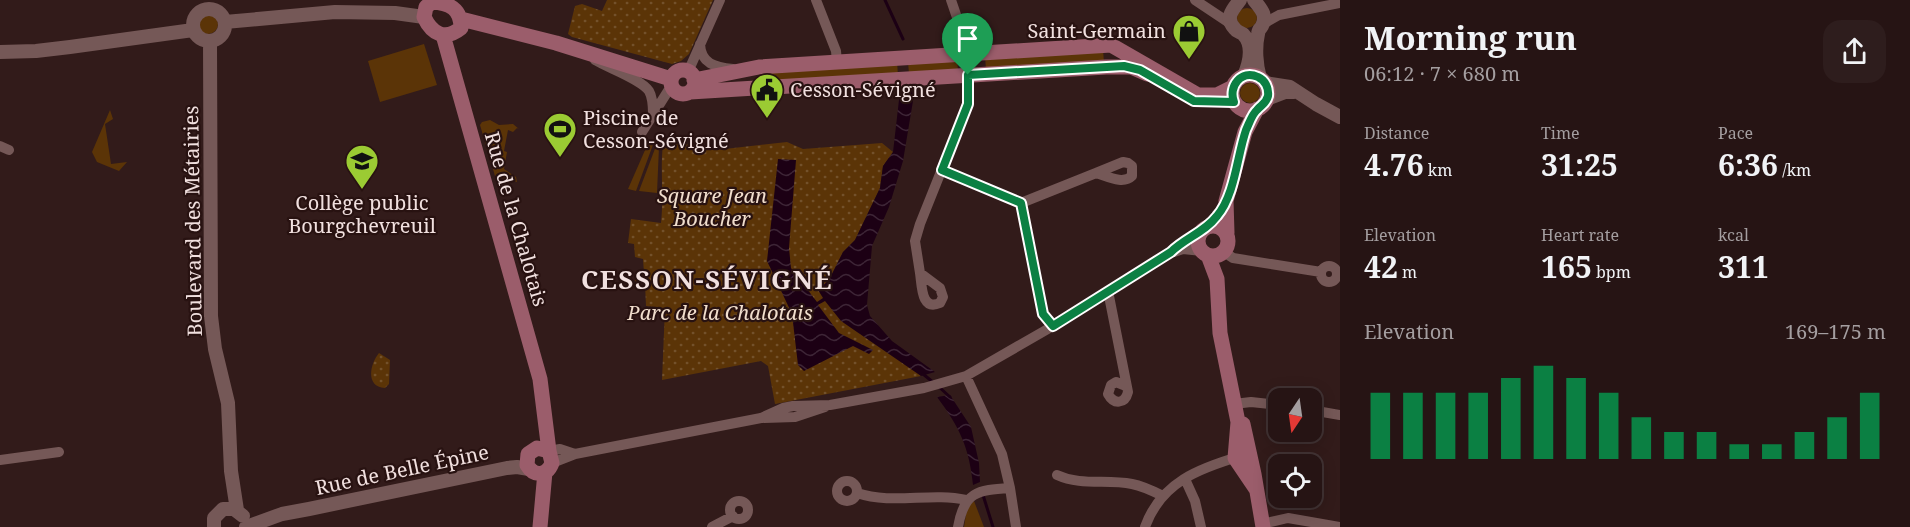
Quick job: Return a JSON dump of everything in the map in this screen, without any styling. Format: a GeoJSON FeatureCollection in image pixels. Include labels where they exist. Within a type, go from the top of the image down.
{"type":"FeatureCollection","features":[{"type":"Feature","properties":{"kind":"main road"},"geometry":{"type":"LineString","coordinates":[[439,1],[456,10],[461,19],[461,28],[454,34],[443,35],[433,31],[424,16],[426,7],[439,1]]}},
{"type":"Feature","properties":{"kind":"main road"},"geometry":{"type":"LineString","coordinates":[[461,19],[556,43],[672,84],[681,94],[691,81],[759,67],[1111,45],[1198,95],[1217,95],[1246,89],[1268,91],[1245,132]]}},
{"type":"Feature","properties":{"kind":"main road","name":"Rue de la Chalotais"},"geometry":{"type":"LineString","coordinates":[[443,35],[540,379],[545,415],[541,462],[540,527]]}},
{"type":"Feature","properties":{"kind":"main road"},"geometry":{"type":"LineString","coordinates":[[967,53],[968,75]]}},
{"type":"Feature","properties":{"kind":"main road"},"geometry":{"type":"LineString","coordinates":[[672,84],[678,71],[691,81],[968,75],[1124,66],[1140,70],[1194,101],[1246,89]]}},
{"type":"Feature","properties":{"kind":"main road"},"geometry":{"type":"LineString","coordinates":[[1246,89],[1249,111],[1262,104]]}},
{"type":"Feature","properties":{"kind":"main road"},"geometry":{"type":"LineString","coordinates":[[1246,89],[1245,132],[1226,201],[1218,216],[1204,230],[1198,242],[1214,253],[1220,333],[1242,422],[1242,455],[1267,525]]}},
{"type":"Feature","properties":{"kind":"main road"},"geometry":{"type":"LineString","coordinates":[[1214,253],[1229,243],[1226,201]]}},
{"type":"Feature","properties":{"kind":"main road"},"geometry":{"type":"LineString","coordinates":[[1204,230],[1218,226],[1227,233]]}},
{"type":"Feature","properties":{"kind":"street"},"geometry":{"type":"LineString","coordinates":[[691,81],[700,44],[720,0]]}},
{"type":"Feature","properties":{"kind":"street"},"geometry":{"type":"LineString","coordinates":[[816,0],[834,44],[837,62]]}},
{"type":"Feature","properties":{"kind":"street"},"geometry":{"type":"LineString","coordinates":[[951,0],[965,40],[967,53]]}},
{"type":"Feature","properties":{"kind":"street"},"geometry":{"type":"LineString","coordinates":[[1195,0],[1243,34],[1250,55],[1246,89]]}},
{"type":"Feature","properties":{"kind":"street"},"geometry":{"type":"LineString","coordinates":[[1209,9],[1218,10],[1247,0],[1279,15]]}},
{"type":"Feature","properties":{"kind":"street"},"geometry":{"type":"LineString","coordinates":[[1246,89],[1257,63],[1260,28],[1264,15],[1257,3]]}},
{"type":"Feature","properties":{"kind":"street"},"geometry":{"type":"LineString","coordinates":[[1243,34],[1253,33],[1279,15],[1333,3]]}},
{"type":"Feature","properties":{"kind":"street"},"geometry":{"type":"LineString","coordinates":[[1231,24],[1230,14],[1237,4]]}},
{"type":"Feature","properties":{"kind":"street"},"geometry":{"type":"LineString","coordinates":[[203,10],[214,10],[225,22],[220,38],[210,42],[198,38],[193,30],[195,17],[203,10]]}},
{"type":"Feature","properties":{"kind":"street"},"geometry":{"type":"LineString","coordinates":[[225,22],[334,12],[424,16]]}},
{"type":"Feature","properties":{"kind":"street"},"geometry":{"type":"LineString","coordinates":[[2,52],[70,47],[193,30]]}},
{"type":"Feature","properties":{"kind":"street","name":"Boulevard des Métairies"},"geometry":{"type":"LineString","coordinates":[[210,42],[211,316],[215,349],[228,403],[231,471],[239,512],[244,519],[245,527]]}},
{"type":"Feature","properties":{"kind":"street"},"geometry":{"type":"LineString","coordinates":[[700,44],[700,52],[707,63],[742,70]]}},
{"type":"Feature","properties":{"kind":"street"},"geometry":{"type":"LineString","coordinates":[[582,52],[640,83],[648,90],[653,104],[653,114]]}},
{"type":"Feature","properties":{"kind":"street"},"geometry":{"type":"LineString","coordinates":[[920,273],[915,241],[968,104],[968,75]]}},
{"type":"Feature","properties":{"kind":"street"},"geometry":{"type":"LineString","coordinates":[[642,132],[672,84]]}},
{"type":"Feature","properties":{"kind":"street"},"geometry":{"type":"LineString","coordinates":[[1246,89],[1290,87],[1340,117]]}},
{"type":"Feature","properties":{"kind":"street"},"geometry":{"type":"LineString","coordinates":[[1262,104],[1285,92],[1299,92]]}},
{"type":"Feature","properties":{"kind":"street"},"geometry":{"type":"LineString","coordinates":[[942,170],[1021,203],[1096,173]]}},
{"type":"Feature","properties":{"kind":"street"},"geometry":{"type":"LineString","coordinates":[[1021,203],[1043,314],[1053,326]]}},
{"type":"Feature","properties":{"kind":"street"},"geometry":{"type":"LineString","coordinates":[[541,462],[560,449],[575,454],[761,418],[793,406],[830,405],[950,382],[966,376],[1053,326],[1204,230]]}},
{"type":"Feature","properties":{"kind":"street"},"geometry":{"type":"LineString","coordinates":[[1171,252],[1183,249],[1214,253],[1321,272]]}},
{"type":"Feature","properties":{"kind":"street"},"geometry":{"type":"LineString","coordinates":[[1108,291],[1126,386]]}},
{"type":"Feature","properties":{"kind":"street"},"geometry":{"type":"LineString","coordinates":[[966,376],[995,437],[1010,488],[1016,527]]}},
{"type":"Feature","properties":{"kind":"street"},"geometry":{"type":"LineString","coordinates":[[1238,403],[1268,404]]}},
{"type":"Feature","properties":{"kind":"street"},"geometry":{"type":"LineString","coordinates":[[1322,412],[1340,415]]}},
{"type":"Feature","properties":{"kind":"street"},"geometry":{"type":"LineString","coordinates":[[0,460],[59,452]]}},
{"type":"Feature","properties":{"kind":"street"},"geometry":{"type":"LineString","coordinates":[[1145,527],[1153,509],[1163,496],[1185,479],[1210,465],[1242,455]]}},
{"type":"Feature","properties":{"kind":"street","name":"Rue de Belle Épine"},"geometry":{"type":"LineString","coordinates":[[245,527],[282,514],[541,462]]}},
{"type":"Feature","properties":{"kind":"street","name":"Boulevard des Métairies"},"geometry":{"type":"LineString","coordinates":[[217,518],[231,471]]}},
{"type":"Feature","properties":{"kind":"street"},"geometry":{"type":"LineString","coordinates":[[1057,475],[1078,482],[1134,484],[1163,496]]}},
{"type":"Feature","properties":{"kind":"street"},"geometry":{"type":"LineString","coordinates":[[1185,479],[1195,501],[1201,527]]}},
{"type":"Feature","properties":{"kind":"street"},"geometry":{"type":"LineString","coordinates":[[857,494],[881,499],[939,496],[966,500],[989,489],[1010,488]]}},
{"type":"Feature","properties":{"kind":"street"},"geometry":{"type":"LineString","coordinates":[[958,527],[960,513],[966,500]]}},
{"type":"Feature","properties":{"kind":"street","name":"Rue de Belle Épine"},"geometry":{"type":"LineString","coordinates":[[217,518],[230,508],[254,515],[282,514]]}},
{"type":"Feature","properties":{"kind":"street"},"geometry":{"type":"LineString","coordinates":[[712,527],[733,516]]}},
{"type":"Feature","properties":{"kind":"street"},"geometry":{"type":"LineString","coordinates":[[200,527],[217,518]]}},
{"type":"Feature","properties":{"kind":"street"},"geometry":{"type":"LineString","coordinates":[[1267,525],[1288,518],[1340,526]]}},
{"type":"Feature","properties":{"kind":"green space"},"geometry":{"type":"Polygon","coordinates":[[[607,0],[713,0],[689,54],[681,61],[672,64],[568,34],[575,6],[582,4],[602,11],[607,0]]]}},
{"type":"Feature","properties":{"kind":"green space"},"geometry":{"type":"Polygon","coordinates":[[[1247,8],[1254,11],[1257,18],[1254,25],[1247,28],[1240,25],[1237,18],[1240,11],[1247,8]]]}},
{"type":"Feature","properties":{"kind":"green space"},"geometry":{"type":"Polygon","coordinates":[[[208,14],[215,17],[218,24],[215,31],[208,34],[201,31],[198,24],[201,17],[208,14]]]}},
{"type":"Feature","properties":{"kind":"green space"},"geometry":{"type":"Polygon","coordinates":[[[424,44],[437,85],[380,102],[368,61],[424,44]]]}},
{"type":"Feature","properties":{"kind":"green space"},"geometry":{"type":"Polygon","coordinates":[[[1103,49],[1104,63],[986,70],[985,56],[1103,49]]]}},
{"type":"Feature","properties":{"kind":"green space"},"geometry":{"type":"Polygon","coordinates":[[[957,58],[958,70],[909,74],[908,62],[957,58]]]}},
{"type":"Feature","properties":{"kind":"green space"},"geometry":{"type":"Polygon","coordinates":[[[897,61],[898,76],[763,84],[763,70],[897,61]]]}},
{"type":"Feature","properties":{"kind":"green space"},"geometry":{"type":"Polygon","coordinates":[[[1250,83],[1257,86],[1260,93],[1257,100],[1250,103],[1243,100],[1240,93],[1243,86],[1250,83]]]}},
{"type":"Feature","properties":{"kind":"green space"},"geometry":{"type":"Polygon","coordinates":[[[110,110],[113,119],[105,124],[111,164],[127,162],[119,171],[97,162],[92,152],[110,110]]]}},
{"type":"Feature","properties":{"kind":"green space"},"geometry":{"type":"Polygon","coordinates":[[[490,120],[499,125],[513,124],[519,129],[513,132],[508,130],[504,151],[507,152],[504,169],[516,177],[517,182],[495,176],[480,125],[490,120]]]}},
{"type":"Feature","properties":{"kind":"green space"},"geometry":{"type":"Polygon","coordinates":[[[649,141],[654,142],[636,191],[628,189],[649,141]]]}},
{"type":"Feature","properties":{"kind":"green space","name":"Parc de la Chalotais"},"geometry":{"type":"Polygon","coordinates":[[[669,141],[716,150],[787,142],[803,149],[882,143],[893,152],[883,166],[880,188],[855,240],[843,252],[829,280],[921,376],[775,404],[768,366],[761,361],[662,380],[665,308],[646,306],[645,283],[635,281],[635,274],[644,273],[643,259],[635,257],[634,244],[628,243],[631,219],[661,223],[663,144],[668,145],[669,141]]]}},
{"type":"Feature","properties":{"kind":"green space"},"geometry":{"type":"Polygon","coordinates":[[[656,146],[659,147],[657,193],[639,191],[656,146]]]}},
{"type":"Feature","properties":{"kind":"green space"},"geometry":{"type":"Polygon","coordinates":[[[379,353],[390,360],[389,384],[385,388],[374,384],[371,374],[373,363],[379,353]]]}},
{"type":"Feature","properties":{"kind":"green space"},"geometry":{"type":"Polygon","coordinates":[[[974,501],[984,527],[964,527],[967,508],[974,501]]]}},
{"type":"Feature","properties":{"kind":"water"},"geometry":{"type":"Polygon","coordinates":[[[915,89],[903,161],[889,207],[872,246],[867,305],[870,316],[892,341],[935,372],[921,376],[841,321],[825,301],[818,305],[839,333],[873,350],[869,354],[853,346],[804,371],[798,365],[792,314],[767,261],[778,159],[796,160],[789,248],[791,268],[817,302],[823,298],[818,290],[829,280],[843,252],[855,240],[880,188],[883,166],[893,152],[900,91],[915,89]]]}},
{"type":"Feature","properties":{"kind":"water"},"geometry":{"type":"Polygon","coordinates":[[[950,395],[971,427],[979,463],[980,482],[973,485],[969,460],[962,438],[952,418],[937,397],[950,395]]]}},
{"type":"Feature","properties":{"kind":"waterway"},"geometry":{"type":"LineString","coordinates":[[885,0],[903,39]]}},
{"type":"Feature","properties":{"kind":"waterway"},"geometry":{"type":"LineString","coordinates":[[923,374],[934,383]]}},
{"type":"Feature","properties":{"kind":"waterway"},"geometry":{"type":"LineString","coordinates":[[939,387],[950,397]]}},
{"type":"Feature","properties":{"kind":"waterway"},"geometry":{"type":"LineString","coordinates":[[983,495],[993,527]]}},
{"type":"Feature","properties":{"kind":"place","name":"Saint-Germain"},"geometry":{"type":"Point","coordinates":[1189,60]}},
{"type":"Feature","properties":{"kind":"place","name":"Cesson-Sévigné"},"geometry":{"type":"Point","coordinates":[767,119]}},
{"type":"Feature","properties":{"kind":"place","name":"Piscine de Cesson-Sévigné"},"geometry":{"type":"Point","coordinates":[560,158]}},
{"type":"Feature","properties":{"kind":"place","name":"Collège public Bourgchevreuil"},"geometry":{"type":"Point","coordinates":[362,190]}},
{"type":"Feature","properties":{"kind":"district","name":"CESSON-SÉVIGNÉ"},"geometry":{"type":"Point","coordinates":[707,280]}},
{"type":"Feature","properties":{"kind":"route"},"geometry":{"type":"LineString","coordinates":[[1124,66],[1140,70],[1194,101],[1234,102],[1232,91],[1235,83],[1248,75],[1262,80],[1267,87],[1268,95],[1245,132],[1226,201],[1214,220],[1200,233],[1178,245],[1150,266],[1053,326],[1043,314],[1021,203],[942,170],[968,104],[970,88],[968,75],[1124,66]]}},
{"type":"Feature","properties":{"kind":"park label","name":"Square Jean Boucher"},"geometry":{"type":"Point","coordinates":[712,208]}}]}
